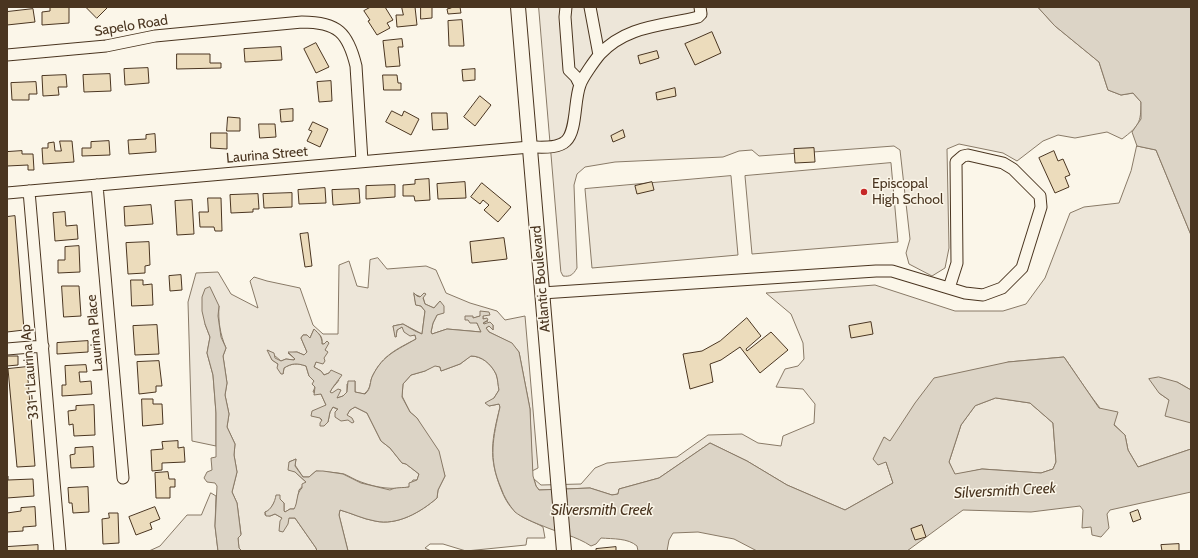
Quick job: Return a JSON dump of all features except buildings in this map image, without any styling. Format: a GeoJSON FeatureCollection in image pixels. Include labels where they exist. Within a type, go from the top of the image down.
{"type":"FeatureCollection","features":[{"type":"Feature","properties":{"kind":"main road","name":"Atlantic Boulevard"},"geometry":{"type":"LineString","coordinates":[[518,7],[564,548]]}},
{"type":"Feature","properties":{"kind":"street"},"geometry":{"type":"LineString","coordinates":[[566,7],[565,17],[569,70],[576,76],[580,85]]}},
{"type":"Feature","properties":{"kind":"street"},"geometry":{"type":"LineString","coordinates":[[590,7],[599,55]]}},
{"type":"Feature","properties":{"kind":"street"},"geometry":{"type":"LineString","coordinates":[[580,85],[599,55],[616,40],[639,29],[698,17],[700,14],[700,7]]}},
{"type":"Feature","properties":{"kind":"street","name":"Sapelo Road"},"geometry":{"type":"LineString","coordinates":[[7,55],[106,46],[155,36],[302,22],[322,23],[339,31],[345,38],[353,54],[356,66],[362,161]]}},
{"type":"Feature","properties":{"kind":"street","name":"Laurina Street"},"geometry":{"type":"LineString","coordinates":[[7,193],[362,161],[554,146],[566,141],[572,129],[580,85]]}},
{"type":"Feature","properties":{"kind":"street"},"geometry":{"type":"LineString","coordinates":[[542,293],[876,271],[892,272],[965,293],[983,295],[1002,288],[1022,268],[1041,207],[1040,196],[1013,170],[1003,163],[968,155],[963,156],[956,162],[957,263],[949,288]]}},
{"type":"Feature","properties":{"kind":"street","name":"Laurina Place"},"geometry":{"type":"LineString","coordinates":[[97,185],[123,478]]}},
{"type":"Feature","properties":{"kind":"street","name":"331-1 Laurina Ap"},"geometry":{"type":"LineString","coordinates":[[29,191],[60,551]]}},
{"type":"Feature","properties":{"kind":"street"},"geometry":{"type":"LineString","coordinates":[[7,349],[43,346]]}},
{"type":"Feature","properties":{"kind":"shaded area"},"geometry":{"type":"Polygon","coordinates":[[[539,7],[1038,7],[1055,26],[1099,62],[1108,90],[1121,95],[1133,93],[1141,102],[1140,115],[1138,124],[1122,139],[1107,132],[1075,138],[1058,135],[1043,141],[1017,161],[1003,153],[959,144],[947,149],[949,248],[945,268],[932,276],[909,264],[906,253],[910,239],[900,150],[894,146],[759,156],[752,150],[739,151],[723,157],[615,162],[585,167],[577,174],[574,185],[577,268],[571,275],[563,276],[561,272],[539,7]]]}},
{"type":"Feature","properties":{"kind":"shaded area"},"geometry":{"type":"Polygon","coordinates":[[[1137,146],[1156,150],[1191,235],[1191,390],[1177,382],[1159,393],[1169,400],[1191,423],[1191,449],[1138,467],[1128,450],[1125,435],[1100,408],[1064,357],[1008,362],[890,442],[884,437],[886,462],[893,483],[845,510],[787,485],[747,461],[710,443],[659,478],[619,489],[618,494],[612,495],[590,488],[539,490],[536,486],[534,479],[541,485],[581,484],[595,468],[607,463],[677,457],[708,435],[742,434],[758,443],[781,446],[783,436],[814,423],[815,404],[803,389],[776,387],[785,369],[798,366],[804,359],[803,343],[791,314],[766,293],[875,285],[955,311],[1003,311],[1026,304],[1045,278],[1070,213],[1084,207],[1119,203],[1131,171],[1137,146]]]}},
{"type":"Feature","properties":{"kind":"shaded area"},"geometry":{"type":"Polygon","coordinates":[[[891,163],[898,242],[752,254],[745,176],[891,163]]]}},
{"type":"Feature","properties":{"kind":"shaded area"},"geometry":{"type":"Polygon","coordinates":[[[731,176],[738,255],[592,268],[585,189],[731,176]]]}},
{"type":"Feature","properties":{"kind":"shaded area"},"geometry":{"type":"Polygon","coordinates":[[[378,258],[387,269],[426,266],[436,270],[446,293],[470,303],[497,311],[505,320],[525,316],[538,468],[532,471],[530,409],[519,352],[511,343],[489,332],[486,328],[489,326],[493,330],[493,325],[483,323],[488,321],[483,319],[483,315],[468,320],[477,323],[481,332],[447,329],[432,334],[433,323],[437,315],[440,301],[434,308],[425,304],[423,297],[426,294],[421,297],[414,294],[416,305],[421,306],[425,311],[422,334],[403,324],[393,326],[396,337],[397,330],[402,327],[411,335],[415,335],[416,339],[391,353],[381,362],[373,375],[367,392],[364,394],[355,392],[355,381],[347,384],[347,392],[343,396],[337,398],[330,392],[339,380],[329,373],[324,375],[321,371],[314,367],[316,362],[323,358],[325,350],[321,337],[314,329],[310,338],[307,335],[303,335],[301,338],[307,352],[304,355],[297,352],[288,353],[295,359],[286,359],[281,361],[268,350],[272,360],[278,364],[283,374],[284,368],[292,364],[306,366],[309,376],[314,381],[315,387],[313,392],[321,394],[326,405],[320,418],[322,421],[328,422],[330,412],[333,407],[347,415],[350,410],[355,407],[367,413],[381,441],[390,448],[402,463],[406,464],[419,474],[417,480],[413,480],[409,487],[391,488],[367,484],[344,474],[337,473],[316,471],[309,477],[303,477],[295,465],[296,459],[289,462],[295,472],[306,482],[299,490],[296,507],[285,512],[284,503],[280,499],[275,501],[269,511],[265,512],[265,515],[270,516],[275,514],[282,518],[295,518],[317,551],[242,551],[239,549],[238,538],[241,534],[237,503],[232,492],[237,472],[234,455],[235,444],[227,427],[229,414],[225,395],[227,383],[223,356],[226,348],[220,327],[219,306],[205,324],[210,337],[207,353],[213,375],[216,413],[216,446],[192,441],[188,302],[196,273],[218,272],[231,294],[258,308],[250,281],[254,277],[300,288],[313,325],[323,334],[338,334],[339,265],[349,261],[357,286],[368,288],[370,260],[378,258]]]}},
{"type":"Feature","properties":{"kind":"shaded area"},"geometry":{"type":"Polygon","coordinates":[[[471,356],[479,357],[486,361],[494,370],[497,378],[499,390],[489,406],[499,404],[500,407],[493,439],[493,457],[494,467],[502,492],[513,510],[522,517],[543,527],[545,538],[527,538],[526,545],[466,551],[443,544],[430,544],[425,548],[431,551],[348,551],[339,515],[340,510],[371,520],[383,522],[392,521],[400,520],[416,513],[437,498],[438,490],[445,476],[442,466],[417,418],[410,412],[402,396],[403,384],[411,375],[425,371],[435,365],[440,367],[441,371],[460,364],[471,356]]]}},
{"type":"Feature","properties":{"kind":"shaded area"},"geometry":{"type":"Polygon","coordinates":[[[996,398],[1030,403],[1053,423],[1056,462],[1053,469],[1041,473],[982,469],[955,475],[949,462],[961,425],[975,406],[996,398]]]}},
{"type":"Feature","properties":{"kind":"shaded area"},"geometry":{"type":"Polygon","coordinates":[[[211,493],[216,496],[215,526],[218,551],[149,551],[160,546],[187,515],[201,515],[211,493]]]}},
{"type":"Feature","properties":{"kind":"water"},"geometry":{"type":"Polygon","coordinates":[[[1038,7],[1191,7],[1191,235],[1156,150],[1137,146],[1132,132],[1141,119],[1141,102],[1133,93],[1121,95],[1108,90],[1099,62],[1055,26],[1038,7]]]}},
{"type":"Feature","properties":{"kind":"water"},"geometry":{"type":"Polygon","coordinates":[[[210,287],[219,306],[218,316],[221,337],[226,348],[223,356],[227,383],[225,395],[229,414],[227,427],[235,444],[234,455],[237,472],[232,492],[237,503],[241,535],[238,538],[239,548],[242,551],[218,551],[215,526],[217,486],[215,483],[207,482],[204,478],[207,472],[212,470],[211,458],[216,457],[216,413],[213,375],[207,353],[210,337],[202,311],[202,297],[205,289],[210,287]]]}},
{"type":"Feature","properties":{"kind":"water","name":"Silversmith Creek"},"geometry":{"type":"Polygon","coordinates":[[[414,293],[420,297],[424,293],[426,294],[423,298],[425,304],[434,308],[440,301],[444,306],[444,313],[437,315],[433,323],[432,334],[447,329],[481,332],[477,323],[470,323],[468,320],[465,320],[465,316],[473,316],[473,318],[480,316],[480,311],[489,312],[490,315],[483,316],[483,319],[487,318],[488,320],[483,323],[490,322],[493,325],[493,330],[489,326],[486,328],[489,332],[512,343],[519,352],[530,409],[533,476],[539,490],[590,488],[612,495],[618,494],[619,489],[659,478],[710,443],[747,461],[787,485],[845,510],[893,483],[886,462],[878,465],[873,459],[884,437],[890,441],[915,403],[934,378],[1008,362],[1064,357],[1099,408],[1118,412],[1114,425],[1125,435],[1128,450],[1138,467],[1191,449],[1191,492],[1110,510],[1107,514],[1109,528],[1101,537],[1092,535],[1091,527],[1082,528],[1083,510],[1080,506],[1031,512],[963,510],[907,551],[757,551],[734,539],[698,532],[673,533],[669,540],[667,551],[638,551],[637,546],[625,540],[601,538],[596,544],[591,546],[524,518],[515,512],[509,504],[497,477],[493,457],[495,429],[500,407],[499,404],[489,406],[485,403],[494,398],[499,390],[497,376],[492,367],[486,361],[479,357],[471,356],[460,364],[441,371],[440,367],[435,366],[411,375],[403,384],[402,397],[410,412],[417,418],[439,451],[445,476],[438,490],[437,498],[416,513],[400,520],[392,521],[383,522],[371,520],[340,510],[339,515],[348,551],[317,551],[295,518],[289,518],[288,524],[283,532],[279,531],[280,521],[282,518],[275,514],[266,516],[265,512],[272,505],[276,495],[280,495],[280,499],[284,503],[285,512],[290,509],[294,509],[302,488],[302,484],[306,482],[295,472],[288,470],[289,462],[296,459],[295,466],[303,477],[309,477],[316,471],[323,471],[343,474],[361,483],[390,490],[409,487],[409,483],[417,480],[419,474],[406,464],[402,463],[390,448],[381,441],[367,413],[355,407],[350,410],[347,415],[352,418],[354,422],[352,423],[348,420],[341,421],[335,417],[335,412],[338,409],[333,407],[330,412],[328,422],[324,426],[320,426],[322,420],[311,416],[312,411],[326,405],[321,394],[314,395],[315,387],[312,384],[314,381],[309,376],[306,366],[292,364],[284,368],[283,374],[281,374],[277,368],[278,364],[272,360],[267,350],[274,353],[275,358],[281,361],[286,359],[294,360],[295,359],[288,352],[297,352],[304,355],[307,352],[301,338],[303,335],[307,335],[310,338],[314,329],[321,337],[322,344],[327,341],[329,343],[325,350],[328,352],[324,358],[325,361],[323,364],[316,362],[314,367],[321,371],[324,375],[329,373],[331,370],[342,375],[330,392],[332,393],[338,389],[341,390],[337,398],[343,396],[347,392],[348,381],[355,381],[355,392],[365,394],[369,389],[373,375],[381,362],[397,350],[416,339],[415,335],[410,336],[404,332],[402,327],[397,330],[395,337],[393,326],[403,324],[422,334],[425,311],[421,306],[416,305],[414,293]],[[996,398],[975,406],[961,425],[949,462],[955,474],[982,469],[1041,473],[1053,469],[1056,462],[1053,423],[1030,403],[996,398]]]}},
{"type":"Feature","properties":{"kind":"water"},"geometry":{"type":"Polygon","coordinates":[[[1159,377],[1177,382],[1191,390],[1191,423],[1165,416],[1169,400],[1159,393],[1149,379],[1159,377]]]}},
{"type":"Feature","properties":{"kind":"place","name":"Episcopal High School"},"geometry":{"type":"Point","coordinates":[864,192]}}]}
